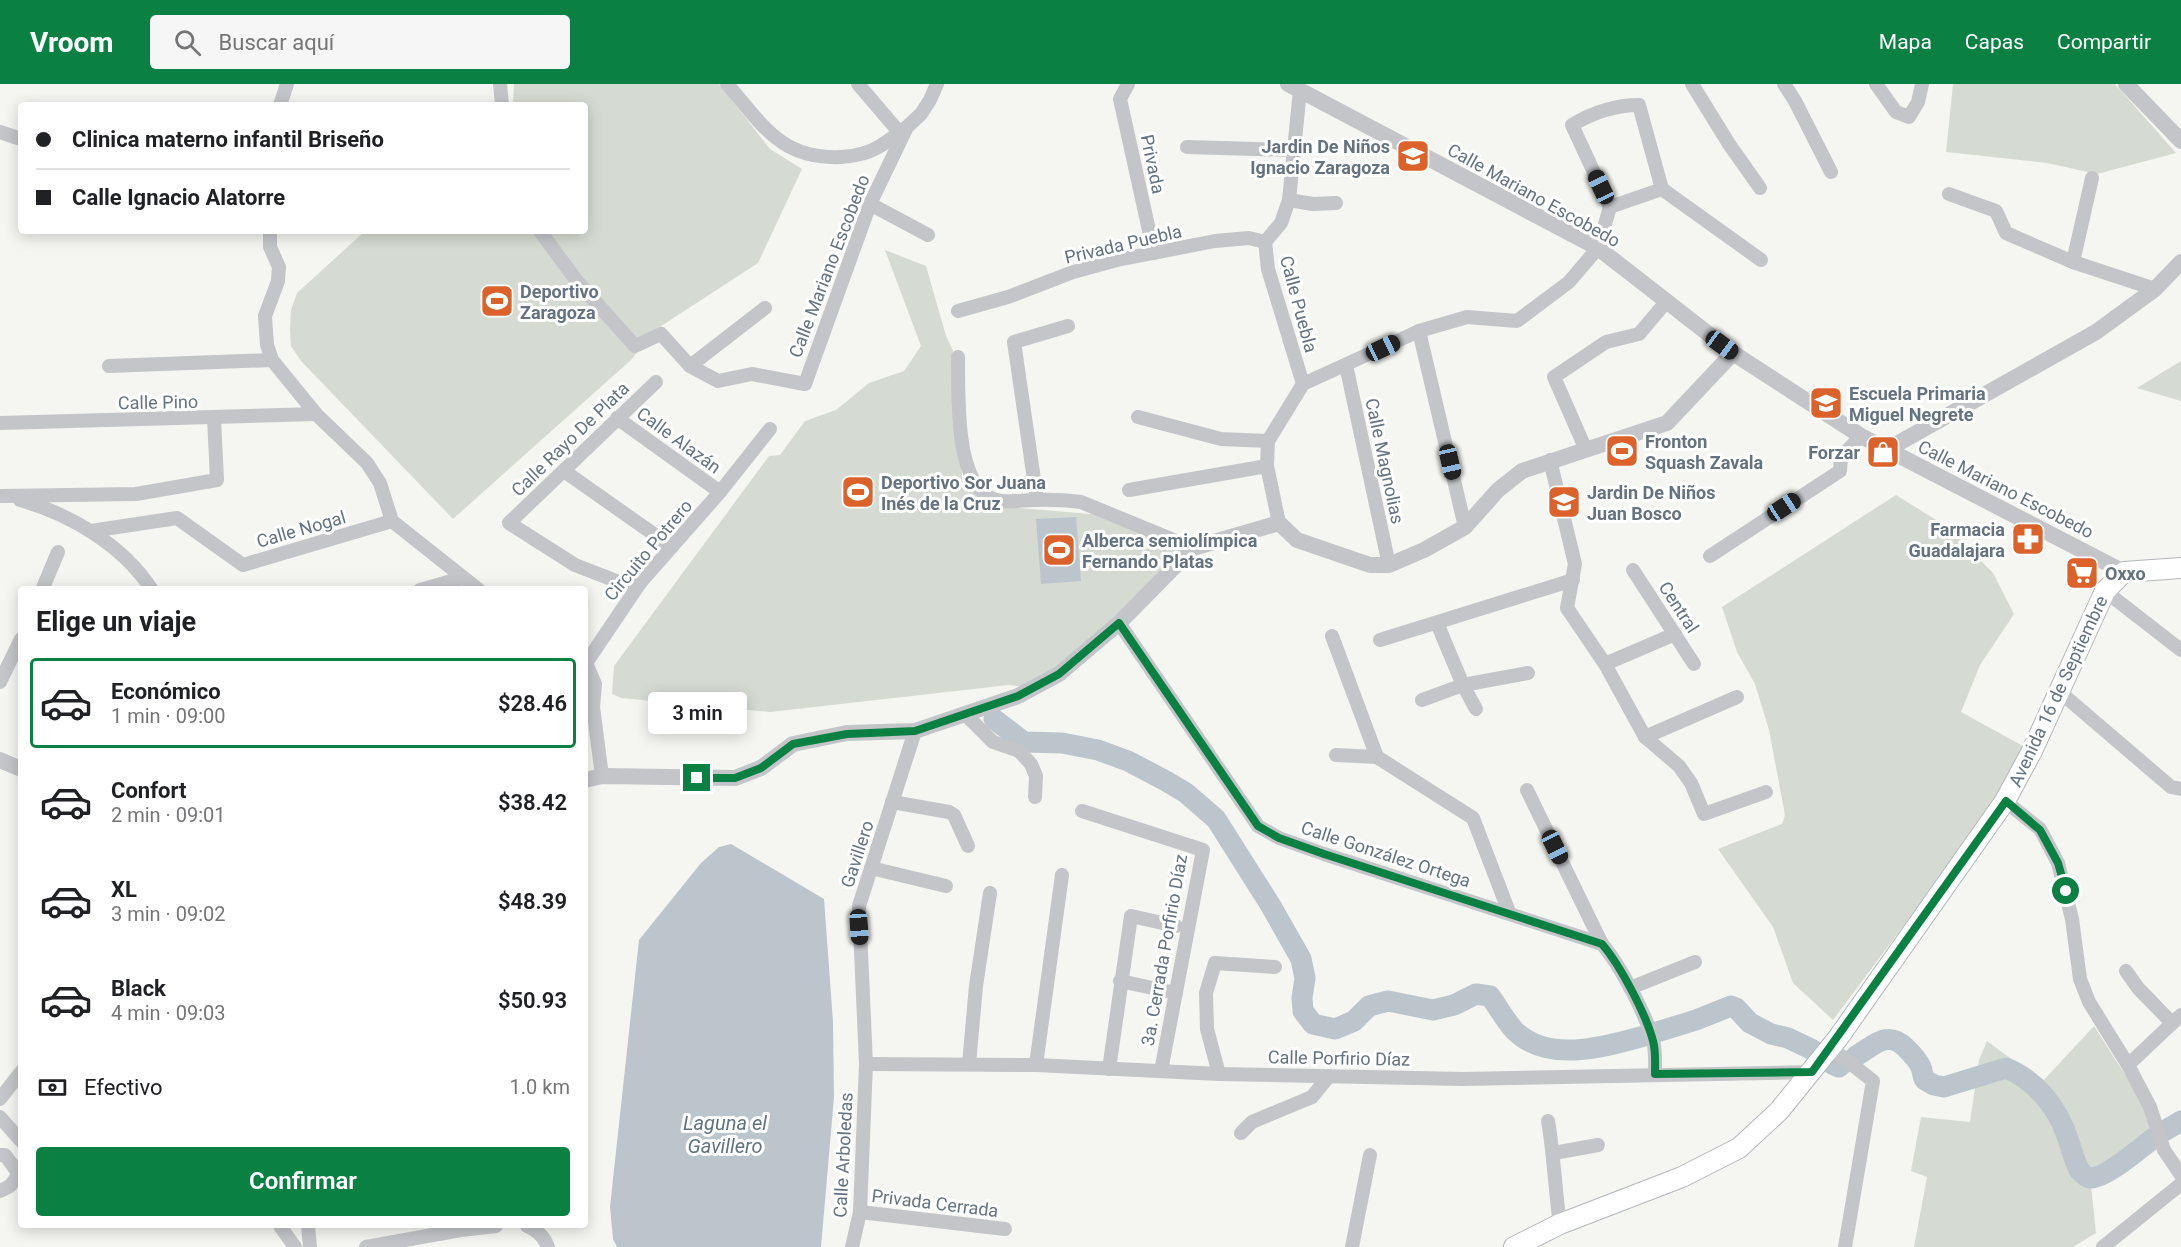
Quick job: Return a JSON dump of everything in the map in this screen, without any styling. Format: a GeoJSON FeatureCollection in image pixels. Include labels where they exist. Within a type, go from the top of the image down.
{"type":"FeatureCollection","features":[{"type":"Feature","properties":{"kind":"main road"},"geometry":{"type":"LineString","coordinates":[[2124,572],[2181,568]]}},
{"type":"Feature","properties":{"kind":"main road","name":"Avenida 16 de Septiembre"},"geometry":{"type":"LineString","coordinates":[[1514,1247],[1560,1224],[1682,1178],[1739,1148],[1779,1111],[1831,1048],[2006,801],[2060,692],[2105,591],[2124,572]]}},
{"type":"Feature","properties":{"kind":"street"},"geometry":{"type":"LineString","coordinates":[[281,102],[287,84]]}},
{"type":"Feature","properties":{"kind":"street"},"geometry":{"type":"LineString","coordinates":[[500,84],[502,102]]}},
{"type":"Feature","properties":{"kind":"street"},"geometry":{"type":"LineString","coordinates":[[727,84],[769,133],[788,148],[802,154],[831,157],[858,156],[880,147],[903,130],[858,84]]}},
{"type":"Feature","properties":{"kind":"street","name":"Calle Mariano Escobedo"},"geometry":{"type":"LineString","coordinates":[[542,234],[576,280],[635,346],[661,334],[690,366],[718,381],[752,374],[805,384],[870,204],[903,130],[921,114],[937,84]]}},
{"type":"Feature","properties":{"kind":"street","name":"Privada"},"geometry":{"type":"LineString","coordinates":[[1128,84],[1120,99],[1154,253]]}},
{"type":"Feature","properties":{"kind":"street"},"geometry":{"type":"LineString","coordinates":[[1692,84],[1729,144],[1760,188]]}},
{"type":"Feature","properties":{"kind":"street"},"geometry":{"type":"LineString","coordinates":[[1784,84],[1831,172]]}},
{"type":"Feature","properties":{"kind":"street"},"geometry":{"type":"LineString","coordinates":[[1876,84],[1896,112],[1909,117],[1918,102],[1922,84]]}},
{"type":"Feature","properties":{"kind":"street"},"geometry":{"type":"LineString","coordinates":[[2126,84],[2181,141]]}},
{"type":"Feature","properties":{"kind":"street","name":"Calle Mariano Escobedo"},"geometry":{"type":"LineString","coordinates":[[1294,87],[1598,248],[1733,353],[1861,436],[2124,572]]}},
{"type":"Feature","properties":{"kind":"street","name":"Calle Puebla"},"geometry":{"type":"LineString","coordinates":[[1294,87],[1293,150],[1288,200],[1281,223],[1264,242],[1268,269],[1303,384]]}},
{"type":"Feature","properties":{"kind":"street"},"geometry":{"type":"LineString","coordinates":[[1733,353],[1667,423],[1522,471],[1498,490],[1465,527],[1424,550],[1389,565],[1370,565],[1297,540],[1279,524],[1267,466],[1268,441],[1303,384],[1419,331],[1467,317],[1517,321],[1569,282],[1598,248],[1610,207],[1572,125],[1584,118],[1623,105],[1639,105],[1662,189],[1761,260]]}},
{"type":"Feature","properties":{"kind":"street"},"geometry":{"type":"LineString","coordinates":[[0,132],[18,138]]}},
{"type":"Feature","properties":{"kind":"street"},"geometry":{"type":"LineString","coordinates":[[1187,147],[1293,150]]}},
{"type":"Feature","properties":{"kind":"street"},"geometry":{"type":"LineString","coordinates":[[2073,262],[2092,178]]}},
{"type":"Feature","properties":{"kind":"street","name":"Calle Mariano Escobedo"},"geometry":{"type":"LineString","coordinates":[[1610,207],[1662,189]]}},
{"type":"Feature","properties":{"kind":"street"},"geometry":{"type":"LineString","coordinates":[[1948,194],[1996,211],[2006,233],[2073,262],[2155,289]]}},
{"type":"Feature","properties":{"kind":"street"},"geometry":{"type":"LineString","coordinates":[[1288,200],[1313,204],[1336,203]]}},
{"type":"Feature","properties":{"kind":"street"},"geometry":{"type":"LineString","coordinates":[[870,204],[928,235]]}},
{"type":"Feature","properties":{"kind":"street"},"geometry":{"type":"LineString","coordinates":[[270,234],[270,247],[279,267],[278,281],[265,316],[267,345],[272,360],[316,414],[366,463],[380,483],[392,521],[473,586]]}},
{"type":"Feature","properties":{"kind":"street","name":"Privada Puebla"},"geometry":{"type":"LineString","coordinates":[[958,310],[1008,297],[1073,272],[1154,253],[1249,238],[1264,242]]}},
{"type":"Feature","properties":{"kind":"street"},"geometry":{"type":"LineString","coordinates":[[1888,449],[2096,332],[2155,289],[2181,262]]}},
{"type":"Feature","properties":{"kind":"street"},"geometry":{"type":"LineString","coordinates":[[1586,450],[1554,377],[1606,342],[1639,334],[1666,302]]}},
{"type":"Feature","properties":{"kind":"street"},"geometry":{"type":"LineString","coordinates":[[690,366],[765,308]]}},
{"type":"Feature","properties":{"kind":"street"},"geometry":{"type":"LineString","coordinates":[[1037,500],[1014,342],[1068,326]]}},
{"type":"Feature","properties":{"kind":"street"},"geometry":{"type":"LineString","coordinates":[[1419,331],[1465,527]]}},
{"type":"Feature","properties":{"kind":"street"},"geometry":{"type":"LineString","coordinates":[[958,357],[963,453],[971,476],[986,495],[1001,501],[1081,502],[1193,548]]}},
{"type":"Feature","properties":{"kind":"street"},"geometry":{"type":"LineString","coordinates":[[109,366],[272,360]]}},
{"type":"Feature","properties":{"kind":"street","name":"Calle Magnolias"},"geometry":{"type":"LineString","coordinates":[[1346,365],[1389,565]]}},
{"type":"Feature","properties":{"kind":"street","name":"Calle Rayo De Plata"},"geometry":{"type":"LineString","coordinates":[[640,583],[619,582],[575,565],[509,523],[656,382]]}},
{"type":"Feature","properties":{"kind":"street","name":"Calle Pino"},"geometry":{"type":"LineString","coordinates":[[0,423],[316,414]]}},
{"type":"Feature","properties":{"kind":"street"},"geometry":{"type":"LineString","coordinates":[[1138,417],[1221,439],[1268,441]]}},
{"type":"Feature","properties":{"kind":"street"},"geometry":{"type":"LineString","coordinates":[[0,497],[136,494],[216,480],[214,418]]}},
{"type":"Feature","properties":{"kind":"street","name":"Calle Alazán"},"geometry":{"type":"LineString","coordinates":[[617,418],[720,492]]}},
{"type":"Feature","properties":{"kind":"street","name":"Circuito Potrero"},"geometry":{"type":"LineString","coordinates":[[588,659],[640,583],[720,492],[770,429]]}},
{"type":"Feature","properties":{"kind":"street"},"geometry":{"type":"LineString","coordinates":[[1710,556],[1840,471],[1841,457],[1861,436]]}},
{"type":"Feature","properties":{"kind":"street"},"geometry":{"type":"LineString","coordinates":[[1550,460],[1575,564],[1567,608],[1605,664],[1645,737],[1679,766],[1691,783],[1704,814],[1766,792]]}},
{"type":"Feature","properties":{"kind":"street"},"geometry":{"type":"LineString","coordinates":[[1129,490],[1267,466]]}},
{"type":"Feature","properties":{"kind":"street"},"geometry":{"type":"LineString","coordinates":[[564,471],[672,548]]}},
{"type":"Feature","properties":{"kind":"street"},"geometry":{"type":"LineString","coordinates":[[0,497],[49,509],[91,531],[121,555],[148,586]]}},
{"type":"Feature","properties":{"kind":"street","name":"Calle Nogal"},"geometry":{"type":"LineString","coordinates":[[91,531],[177,518],[243,565],[392,521]]}},
{"type":"Feature","properties":{"kind":"street"},"geometry":{"type":"LineString","coordinates":[[588,779],[602,776],[735,778],[761,768],[793,744],[847,734],[915,731],[1018,696],[1059,674],[1119,623],[1193,548],[1279,524]]}},
{"type":"Feature","properties":{"kind":"street"},"geometry":{"type":"LineString","coordinates":[[44,586],[58,552]]}},
{"type":"Feature","properties":{"kind":"street","name":"Central"},"geometry":{"type":"LineString","coordinates":[[1634,570],[1694,664]]}},
{"type":"Feature","properties":{"kind":"street"},"geometry":{"type":"LineString","coordinates":[[434,586],[462,578]]}},
{"type":"Feature","properties":{"kind":"street"},"geometry":{"type":"LineString","coordinates":[[1380,640],[1572,580]]}},
{"type":"Feature","properties":{"kind":"street"},"geometry":{"type":"LineString","coordinates":[[2105,591],[2181,650]]}},
{"type":"Feature","properties":{"kind":"street","name":"Calle González Ortega"},"geometry":{"type":"LineString","coordinates":[[1119,623],[1258,826],[1279,838],[1324,854],[1509,912],[1602,944]]}},
{"type":"Feature","properties":{"kind":"street"},"geometry":{"type":"LineString","coordinates":[[1437,623],[1463,685],[1476,709]]}},
{"type":"Feature","properties":{"kind":"street"},"geometry":{"type":"LineString","coordinates":[[1605,664],[1675,634]]}},
{"type":"Feature","properties":{"kind":"street"},"geometry":{"type":"LineString","coordinates":[[1332,636],[1377,757]]}},
{"type":"Feature","properties":{"kind":"street"},"geometry":{"type":"LineString","coordinates":[[0,682],[18,645]]}},
{"type":"Feature","properties":{"kind":"street","name":"Circuito Potrero"},"geometry":{"type":"LineString","coordinates":[[588,669],[595,684],[589,706],[602,776]]}},
{"type":"Feature","properties":{"kind":"street"},"geometry":{"type":"LineString","coordinates":[[1422,700],[1463,685],[1528,672]]}},
{"type":"Feature","properties":{"kind":"street"},"geometry":{"type":"LineString","coordinates":[[2060,692],[2171,787],[2181,789]]}},
{"type":"Feature","properties":{"kind":"street"},"geometry":{"type":"LineString","coordinates":[[1645,737],[1737,698]]}},
{"type":"Feature","properties":{"kind":"street"},"geometry":{"type":"LineString","coordinates":[[966,715],[993,742],[1019,751],[1026,758],[1036,776],[1035,797]]}},
{"type":"Feature","properties":{"kind":"street","name":"Gavillero"},"geometry":{"type":"LineString","coordinates":[[866,1064],[860,906],[915,731]]}},
{"type":"Feature","properties":{"kind":"street"},"geometry":{"type":"LineString","coordinates":[[1336,755],[1377,757],[1473,818],[1509,912]]}},
{"type":"Feature","properties":{"kind":"street"},"geometry":{"type":"LineString","coordinates":[[0,760],[18,768]]}},
{"type":"Feature","properties":{"kind":"street"},"geometry":{"type":"LineString","coordinates":[[1527,790],[1602,944],[1630,988],[1654,1042],[1655,1074]]}},
{"type":"Feature","properties":{"kind":"street"},"geometry":{"type":"LineString","coordinates":[[2006,801],[2040,830],[2058,863],[2072,919],[2080,979],[2097,1016],[2128,1065],[2150,1107],[2164,1150],[2181,1175]]}},
{"type":"Feature","properties":{"kind":"street"},"geometry":{"type":"LineString","coordinates":[[892,802],[949,812],[954,815],[968,846]]}},
{"type":"Feature","properties":{"kind":"street","name":"3a. Cerrada Porfirio Díaz"},"geometry":{"type":"LineString","coordinates":[[1082,811],[1203,850],[1161,1071]]}},
{"type":"Feature","properties":{"kind":"street"},"geometry":{"type":"LineString","coordinates":[[871,868],[946,886]]}},
{"type":"Feature","properties":{"kind":"street"},"geometry":{"type":"LineString","coordinates":[[1036,1065],[1062,875]]}},
{"type":"Feature","properties":{"kind":"street"},"geometry":{"type":"LineString","coordinates":[[969,1065],[976,986],[990,893]]}},
{"type":"Feature","properties":{"kind":"street"},"geometry":{"type":"LineString","coordinates":[[1108,1069],[1131,916],[1176,926]]}},
{"type":"Feature","properties":{"kind":"street"},"geometry":{"type":"LineString","coordinates":[[1630,988],[1695,962]]}},
{"type":"Feature","properties":{"kind":"street"},"geometry":{"type":"LineString","coordinates":[[1219,1074],[1207,1029],[1206,993],[1215,963],[1275,967]]}},
{"type":"Feature","properties":{"kind":"street"},"geometry":{"type":"LineString","coordinates":[[2126,971],[2138,988],[2176,1019],[2128,1065]]}},
{"type":"Feature","properties":{"kind":"street"},"geometry":{"type":"LineString","coordinates":[[1120,981],[1176,993]]}},
{"type":"Feature","properties":{"kind":"street"},"geometry":{"type":"LineString","coordinates":[[1831,1048],[1873,1081],[1845,1247]]}},
{"type":"Feature","properties":{"kind":"street","name":"Calle Porfirio Díaz"},"geometry":{"type":"LineString","coordinates":[[866,1064],[1036,1065],[1219,1074],[1463,1079],[1812,1072]]}},
{"type":"Feature","properties":{"kind":"street","name":"Calle Arboledas"},"geometry":{"type":"LineString","coordinates":[[852,1247],[860,1212],[866,1064]]}},
{"type":"Feature","properties":{"kind":"street"},"geometry":{"type":"LineString","coordinates":[[0,1098],[18,1076]]}},
{"type":"Feature","properties":{"kind":"street"},"geometry":{"type":"LineString","coordinates":[[1241,1133],[1252,1122],[1312,1097],[1329,1076]]}},
{"type":"Feature","properties":{"kind":"street"},"geometry":{"type":"LineString","coordinates":[[0,1117],[18,1138]]}},
{"type":"Feature","properties":{"kind":"street"},"geometry":{"type":"LineString","coordinates":[[1548,1121],[1554,1153],[1553,1174],[1560,1224]]}},
{"type":"Feature","properties":{"kind":"street"},"geometry":{"type":"LineString","coordinates":[[1554,1153],[1571,1152],[1598,1145]]}},
{"type":"Feature","properties":{"kind":"street"},"geometry":{"type":"LineString","coordinates":[[0,1155],[5,1155],[18,1171]]}},
{"type":"Feature","properties":{"kind":"street"},"geometry":{"type":"LineString","coordinates":[[1352,1247],[1370,1155]]}},
{"type":"Feature","properties":{"kind":"street"},"geometry":{"type":"LineString","coordinates":[[0,1191],[10,1186],[18,1176]]}},
{"type":"Feature","properties":{"kind":"street"},"geometry":{"type":"LineString","coordinates":[[2103,1247],[2181,1184]]}},
{"type":"Feature","properties":{"kind":"street","name":"Privada Cerrada"},"geometry":{"type":"LineString","coordinates":[[860,1212],[1005,1229]]}},
{"type":"Feature","properties":{"kind":"street"},"geometry":{"type":"LineString","coordinates":[[281,1228],[295,1247]]}},
{"type":"Feature","properties":{"kind":"street"},"geometry":{"type":"LineString","coordinates":[[308,1228],[310,1247]]}},
{"type":"Feature","properties":{"kind":"street"},"geometry":{"type":"LineString","coordinates":[[366,1247],[461,1228]]}},
{"type":"Feature","properties":{"kind":"street"},"geometry":{"type":"LineString","coordinates":[[533,1228],[546,1240],[548,1247]]}},
{"type":"Feature","properties":{"kind":"shaded area","name":"Deportivo Zaragoza"},"geometry":{"type":"Polygon","coordinates":[[[514,84],[719,84],[770,149],[802,169],[758,263],[655,330],[631,360],[453,519],[301,361],[291,346],[291,310],[297,293],[362,234],[588,234],[588,102],[513,102],[514,84]]]}},
{"type":"Feature","properties":{"kind":"shaded area"},"geometry":{"type":"Polygon","coordinates":[[[1953,84],[2115,84],[2176,153],[2097,174],[2047,163],[1946,152],[1953,84]]]}},
{"type":"Feature","properties":{"kind":"shaded area","name":"Deportivo Sor Juana Inés de la Cruz"},"geometry":{"type":"Polygon","coordinates":[[[885,250],[926,266],[946,336],[956,357],[962,478],[985,505],[1102,515],[1189,549],[1066,664],[1026,687],[1009,685],[770,712],[621,698],[612,694],[614,666],[769,456],[780,455],[805,421],[836,410],[869,383],[904,371],[921,346],[885,250]]]}},
{"type":"Feature","properties":{"kind":"shaded area"},"geometry":{"type":"Polygon","coordinates":[[[2181,361],[2181,401],[2137,388],[2181,361]]]}},
{"type":"Feature","properties":{"kind":"shaded area"},"geometry":{"type":"Polygon","coordinates":[[[1896,495],[1949,528],[1993,573],[2014,614],[1980,665],[1961,712],[2023,746],[2000,797],[1833,1020],[1793,983],[1773,927],[1718,849],[1782,824],[1785,815],[1769,730],[1755,684],[1737,652],[1722,607],[1896,495]]]}},
{"type":"Feature","properties":{"kind":"shaded area"},"geometry":{"type":"Polygon","coordinates":[[[2094,1026],[2143,1103],[2156,1144],[2091,1185],[2096,1233],[2073,1247],[1914,1247],[1927,1177],[1911,1171],[1921,1117],[1970,1122],[1979,1060],[1987,1041],[2042,1082],[2094,1026]]]}},
{"type":"Feature","properties":{"kind":"water","name":"Alberca semiolímpica Fernando Platas"},"geometry":{"type":"Polygon","coordinates":[[[1076,517],[1081,581],[1041,584],[1036,519],[1076,517]]]}},
{"type":"Feature","properties":{"kind":"water","name":"Laguna el Gavillero"},"geometry":{"type":"Polygon","coordinates":[[[731,844],[824,899],[833,1022],[834,1097],[821,1247],[617,1247],[613,1239],[610,1207],[639,940],[701,863],[719,847],[731,844]]]}},
{"type":"Feature","properties":{"kind":"waterway"},"geometry":{"type":"LineString","coordinates":[[994,719],[1024,742],[1062,743],[1098,750],[1128,761],[1186,793],[1216,819],[1271,906],[1301,959],[1305,978],[1303,1011],[1313,1024],[1335,1029],[1354,1021],[1369,1006],[1388,1001],[1433,1010],[1454,1005],[1476,994],[1490,996],[1514,1030],[1528,1041],[1544,1047],[1579,1050],[1648,1035]]}},
{"type":"Feature","properties":{"kind":"waterway"},"geometry":{"type":"LineString","coordinates":[[1657,1032],[1731,1006],[1736,1008],[1750,1023],[1771,1034],[1788,1038],[1813,1050]]}},
{"type":"Feature","properties":{"kind":"waterway"},"geometry":{"type":"LineString","coordinates":[[1856,1056],[1881,1041],[1893,1040],[1906,1048],[1921,1067],[1925,1080],[1934,1085],[1944,1087],[2006,1068],[2022,1076],[2042,1094],[2053,1108],[2064,1129],[2079,1170],[2090,1178],[2114,1168],[2154,1138]]}},
{"type":"Feature","properties":{"kind":"waterway"},"geometry":{"type":"LineString","coordinates":[[1832,1064],[1839,1067],[1846,1061]]}},
{"type":"Feature","properties":{"kind":"waterway"},"geometry":{"type":"LineString","coordinates":[[2166,1130],[2181,1121]]}},
{"type":"Feature","properties":{"kind":"place","name":"Jardin De Niños Ignacio Zaragoza"},"geometry":{"type":"Point","coordinates":[1413,156]}},
{"type":"Feature","properties":{"kind":"place","name":"Deportivo Zaragoza"},"geometry":{"type":"Point","coordinates":[497,301]}},
{"type":"Feature","properties":{"kind":"place","name":"Escuela Primaria Miguel Negrete"},"geometry":{"type":"Point","coordinates":[1826,403]}},
{"type":"Feature","properties":{"kind":"place","name":"Fronton Squash Zavala"},"geometry":{"type":"Point","coordinates":[1622,451]}},
{"type":"Feature","properties":{"kind":"place","name":"Forzar"},"geometry":{"type":"Point","coordinates":[1883,452]}},
{"type":"Feature","properties":{"kind":"place","name":"Deportivo Sor Juana Inés de la Cruz"},"geometry":{"type":"Point","coordinates":[858,492]}},
{"type":"Feature","properties":{"kind":"place","name":"Jardin De Niños Juan Bosco"},"geometry":{"type":"Point","coordinates":[1564,502]}},
{"type":"Feature","properties":{"kind":"place","name":"Farmacia Guadalajara"},"geometry":{"type":"Point","coordinates":[2028,539]}},
{"type":"Feature","properties":{"kind":"place","name":"Alberca semiolímpica Fernando Platas"},"geometry":{"type":"Point","coordinates":[1059,550]}},
{"type":"Feature","properties":{"kind":"place","name":"Oxxo"},"geometry":{"type":"Point","coordinates":[2082,573]}},
{"type":"Feature","properties":{"kind":"route"},"geometry":{"type":"LineString","coordinates":[[697,778],[735,778],[761,768],[793,744],[847,734],[915,731],[1018,696],[1059,674],[1119,623],[1258,826],[1279,838],[1324,854],[1509,912],[1602,944],[1630,988],[1645,1018],[1654,1042],[1655,1074],[1812,1072],[2006,801],[2040,830],[2058,863],[2066,891]]}}]}
